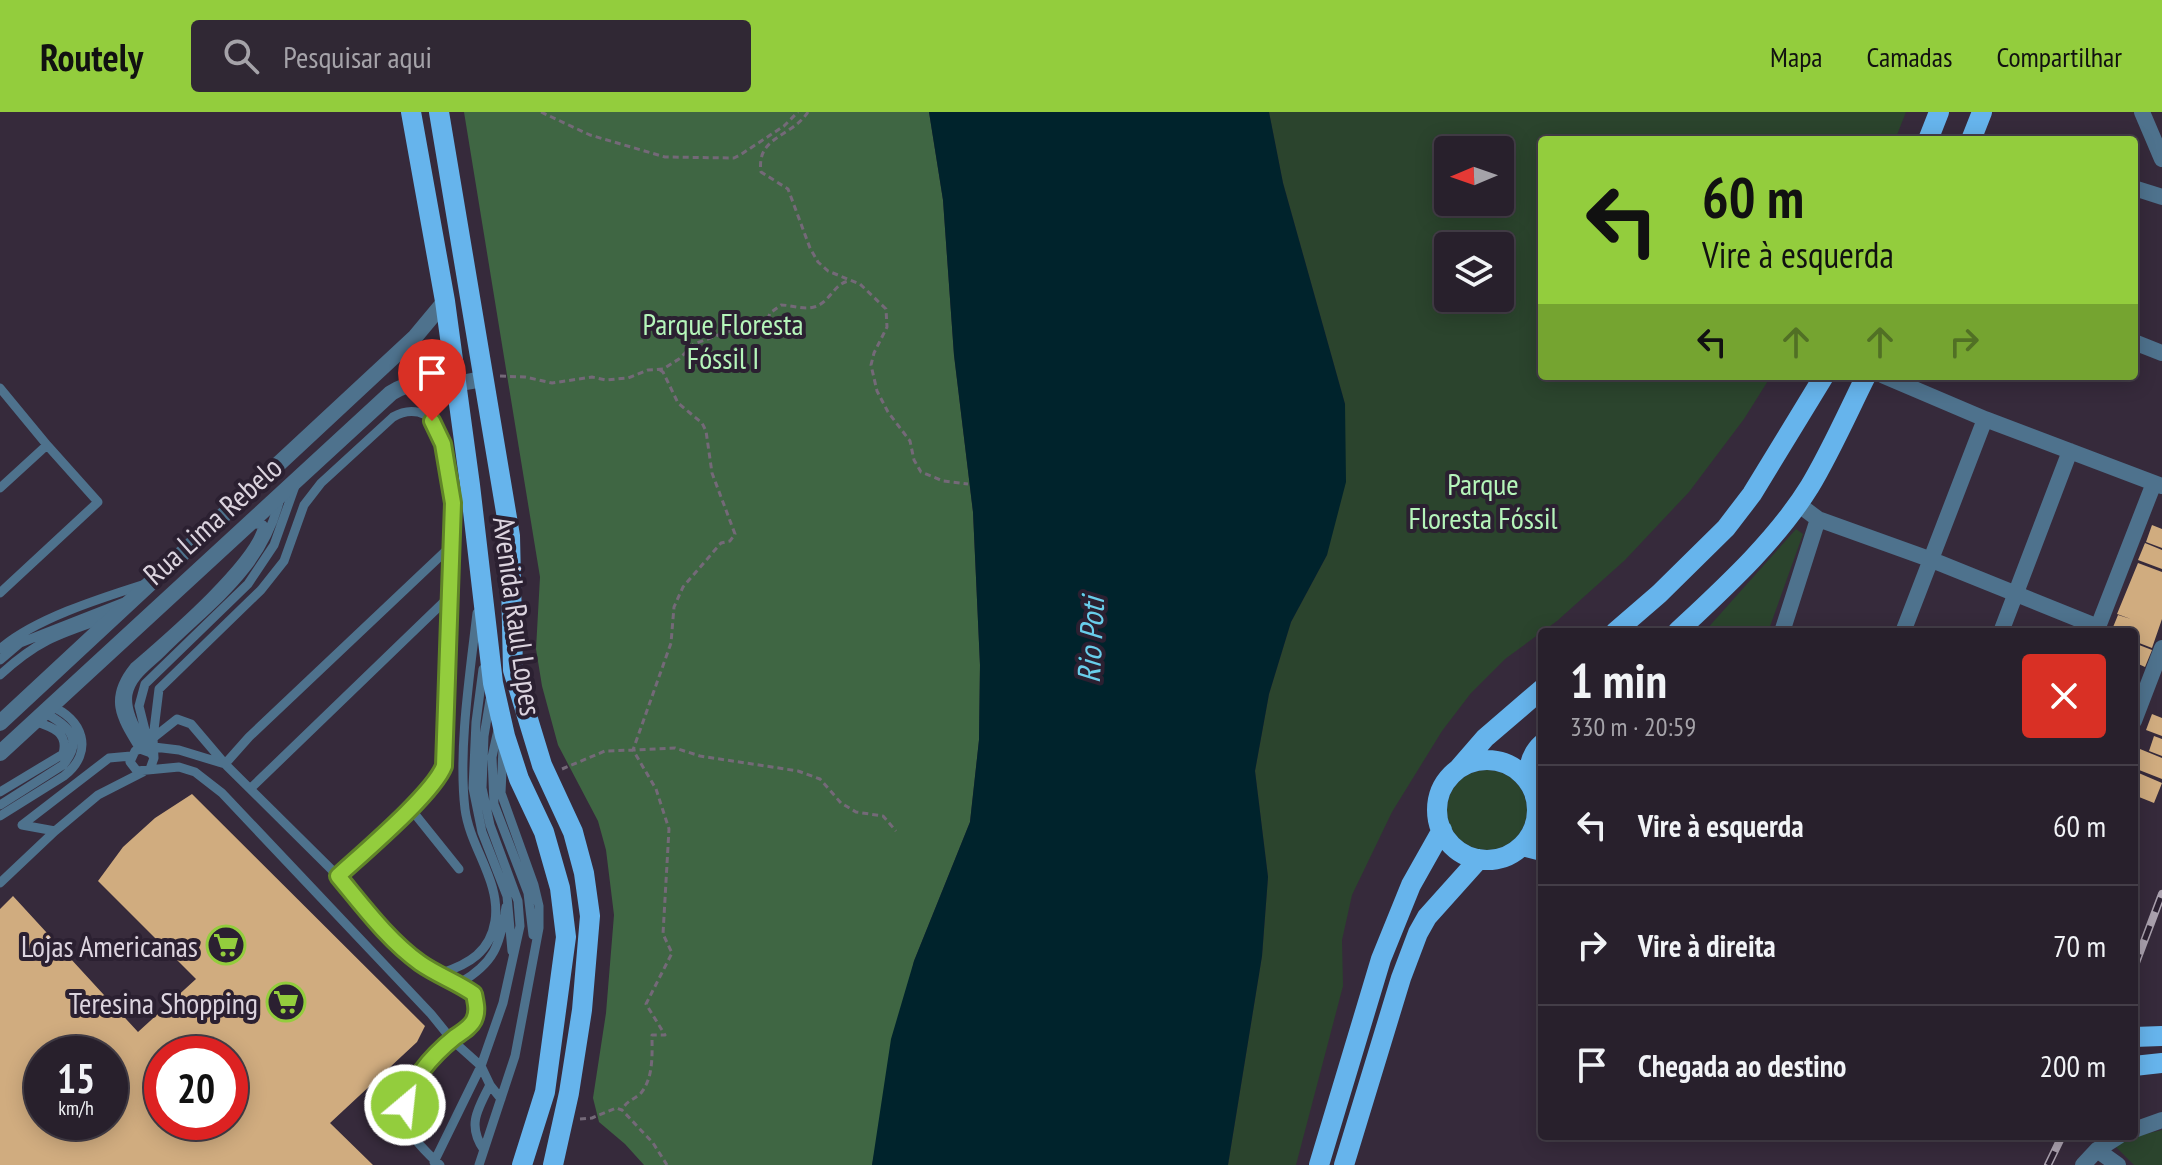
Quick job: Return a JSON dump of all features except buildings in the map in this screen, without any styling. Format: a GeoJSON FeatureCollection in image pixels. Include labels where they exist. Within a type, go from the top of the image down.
{"type":"FeatureCollection","features":[{"type":"Feature","properties":{"kind":"main road","name":"Avenida Raul Lopes"},"geometry":{"type":"LineString","coordinates":[[411,112],[445,301],[493,683],[519,779],[544,832],[560,888],[566,937],[545,1092],[522,1165]]}},
{"type":"Feature","properties":{"kind":"main road","name":"Avenida Raul Lopes"},"geometry":{"type":"LineString","coordinates":[[439,112],[490,378],[510,536],[513,670],[542,765],[573,832],[584,873],[590,916],[582,1010],[553,1165]]}},
{"type":"Feature","properties":{"kind":"main road"},"geometry":{"type":"LineString","coordinates":[[1930,136],[1939,112]]}},
{"type":"Feature","properties":{"kind":"main road"},"geometry":{"type":"LineString","coordinates":[[1973,136],[1982,112]]}},
{"type":"Feature","properties":{"kind":"main road"},"geometry":{"type":"LineString","coordinates":[[1620,628],[1726,528],[1767,470],[1822,380]]}},
{"type":"Feature","properties":{"kind":"main road"},"geometry":{"type":"LineString","coordinates":[[1681,628],[1757,553],[1798,504],[1864,380]]}},
{"type":"Feature","properties":{"kind":"main road"},"geometry":{"type":"LineString","coordinates":[[1538,692],[1485,738],[1445,783],[1439,798],[1438,815],[1442,830],[1451,844],[1464,854],[1495,860],[1532,848],[1537,812],[1528,767],[1538,748]]}},
{"type":"Feature","properties":{"kind":"main road"},"geometry":{"type":"LineString","coordinates":[[1456,771],[1470,763],[1486,760],[1503,762],[1535,791]]}},
{"type":"Feature","properties":{"kind":"main road"},"geometry":{"type":"LineString","coordinates":[[1319,1165],[1381,959],[1411,885],[1442,830]]}},
{"type":"Feature","properties":{"kind":"main road"},"geometry":{"type":"LineString","coordinates":[[1344,1165],[1401,978],[1418,933],[1427,917],[1479,859]]}},
{"type":"Feature","properties":{"kind":"main road"},"geometry":{"type":"LineString","coordinates":[[2138,1037],[2162,1036]]}},
{"type":"Feature","properties":{"kind":"main road"},"geometry":{"type":"LineString","coordinates":[[2138,1066],[2162,1063]]}},
{"type":"Feature","properties":{"kind":"main road"},"geometry":{"type":"LineString","coordinates":[[1340,1091],[1361,1104]]}},
{"type":"Feature","properties":{"kind":"street"},"geometry":{"type":"LineString","coordinates":[[2142,112],[2162,159]]}},
{"type":"Feature","properties":{"kind":"street"},"geometry":{"type":"LineString","coordinates":[[2138,189],[2162,197]]}},
{"type":"Feature","properties":{"kind":"street","name":"Rua Lima Rebelo"},"geometry":{"type":"LineString","coordinates":[[0,723],[415,337],[445,301]]}},
{"type":"Feature","properties":{"kind":"street"},"geometry":{"type":"LineString","coordinates":[[2138,344],[2162,353]]}},
{"type":"Feature","properties":{"kind":"street","name":"Rua Lima Rebelo"},"geometry":{"type":"LineString","coordinates":[[0,753],[403,385],[430,380],[454,383],[490,378]]}},
{"type":"Feature","properties":{"kind":"street"},"geometry":{"type":"LineString","coordinates":[[1893,380],[1985,419],[2158,485],[2097,628]]}},
{"type":"Feature","properties":{"kind":"street"},"geometry":{"type":"LineString","coordinates":[[1905,628],[1985,419]]}},
{"type":"Feature","properties":{"kind":"street"},"geometry":{"type":"LineString","coordinates":[[2003,628],[2070,451]]}},
{"type":"Feature","properties":{"kind":"street"},"geometry":{"type":"LineString","coordinates":[[1798,504],[1818,519],[1932,560],[2095,628]]}},
{"type":"Feature","properties":{"kind":"street"},"geometry":{"type":"LineString","coordinates":[[234,505],[250,523]]}},
{"type":"Feature","properties":{"kind":"street"},"geometry":{"type":"LineString","coordinates":[[1783,628],[1818,519]]}},
{"type":"Feature","properties":{"kind":"street"},"geometry":{"type":"LineString","coordinates":[[2138,711],[2162,648]]}},
{"type":"Feature","properties":{"kind":"street"},"geometry":{"type":"LineString","coordinates":[[2138,1129],[2162,1120]]}},
{"type":"Feature","properties":{"kind":"street"},"geometry":{"type":"LineString","coordinates":[[2083,1165],[2097,1150],[2113,1140]]}},
{"type":"Feature","properties":{"kind":"street"},"geometry":{"type":"LineString","coordinates":[[2097,1150],[2118,1165]]}},
{"type":"Feature","properties":{"kind":"lane"},"geometry":{"type":"LineString","coordinates":[[0,388],[98,502],[0,593]]}},
{"type":"Feature","properties":{"kind":"lane"},"geometry":{"type":"LineString","coordinates":[[147,771],[159,689],[261,590],[284,561],[304,505],[321,483],[404,410],[424,414],[438,430],[453,503],[444,766],[437,779],[410,808],[338,876]]}},
{"type":"Feature","properties":{"kind":"lane"},"geometry":{"type":"LineString","coordinates":[[0,488],[47,445]]}},
{"type":"Feature","properties":{"kind":"lane"},"geometry":{"type":"LineString","coordinates":[[150,749],[139,706],[145,684],[248,584],[274,545],[297,480]]}},
{"type":"Feature","properties":{"kind":"lane"},"geometry":{"type":"LineString","coordinates":[[150,749],[127,699],[134,679],[224,595],[253,561],[266,539],[280,496]]}},
{"type":"Feature","properties":{"kind":"lane"},"geometry":{"type":"LineString","coordinates":[[150,749],[120,709],[118,698],[121,685],[134,667],[246,558],[262,536],[263,525],[250,523]]}},
{"type":"Feature","properties":{"kind":"lane"},"geometry":{"type":"LineString","coordinates":[[225,764],[249,737],[451,546]]}},
{"type":"Feature","properties":{"kind":"lane"},"geometry":{"type":"LineString","coordinates":[[442,973],[472,961],[482,952],[494,923],[495,893],[467,820],[465,804],[465,736],[481,578]]}},
{"type":"Feature","properties":{"kind":"lane"},"geometry":{"type":"LineString","coordinates":[[0,649],[14,636],[34,627],[106,596],[152,581]]}},
{"type":"Feature","properties":{"kind":"lane"},"geometry":{"type":"LineString","coordinates":[[251,788],[451,595]]}},
{"type":"Feature","properties":{"kind":"lane"},"geometry":{"type":"LineString","coordinates":[[0,660],[20,643],[134,598]]}},
{"type":"Feature","properties":{"kind":"lane"},"geometry":{"type":"LineString","coordinates":[[0,675],[43,641],[113,616]]}},
{"type":"Feature","properties":{"kind":"lane"},"geometry":{"type":"LineString","coordinates":[[488,634],[476,722],[473,788],[482,832],[507,896],[512,959]]}},
{"type":"Feature","properties":{"kind":"lane"},"geometry":{"type":"LineString","coordinates":[[150,749],[177,719],[191,724],[225,764],[338,876],[402,948],[428,968],[460,983],[474,994],[477,1007],[471,1025],[418,1076],[405,1105],[408,1128],[436,1163],[481,1066],[503,1003],[520,926],[518,901],[490,825],[482,788],[484,736],[493,683]]}},
{"type":"Feature","properties":{"kind":"lane"},"geometry":{"type":"LineString","coordinates":[[0,816],[64,776],[80,758],[81,736],[76,723],[60,710],[42,713]]}},
{"type":"Feature","properties":{"kind":"lane"},"geometry":{"type":"LineString","coordinates":[[0,792],[63,754],[65,742],[62,735],[51,727],[42,713]]}},
{"type":"Feature","properties":{"kind":"lane"},"geometry":{"type":"LineString","coordinates":[[0,805],[63,765],[71,756],[73,738],[70,729],[42,713]]}},
{"type":"Feature","properties":{"kind":"lane"},"geometry":{"type":"LineString","coordinates":[[503,728],[492,757],[494,804],[528,893],[534,956]]}},
{"type":"Feature","properties":{"kind":"lane"},"geometry":{"type":"LineString","coordinates":[[479,1165],[515,1056],[539,928],[539,906],[534,885],[501,793],[503,728]]}},
{"type":"Feature","properties":{"kind":"lane"},"geometry":{"type":"LineString","coordinates":[[55,831],[22,825],[109,758],[131,756],[150,749],[179,750],[225,764]]}},
{"type":"Feature","properties":{"kind":"lane"},"geometry":{"type":"LineString","coordinates":[[131,756],[133,767],[147,771]]}},
{"type":"Feature","properties":{"kind":"lane"},"geometry":{"type":"LineString","coordinates":[[0,883],[98,795],[147,771],[179,767],[195,772],[222,793],[452,1040],[481,1066],[501,1099]]}},
{"type":"Feature","properties":{"kind":"lane"},"geometry":{"type":"LineString","coordinates":[[410,808],[459,869]]}},
{"type":"Feature","properties":{"kind":"lane"},"geometry":{"type":"LineString","coordinates":[[460,983],[480,972],[492,956],[503,923],[507,896]]}},
{"type":"Feature","properties":{"kind":"lane"},"geometry":{"type":"LineString","coordinates":[[484,1150],[473,1129],[480,1104],[490,1085]]}},
{"type":"Feature","properties":{"kind":"path"},"geometry":{"type":"LineString","coordinates":[[541,112],[590,135],[665,157],[734,158],[784,126],[798,112]]}},
{"type":"Feature","properties":{"kind":"path"},"geometry":{"type":"LineString","coordinates":[[808,112],[796,127],[770,141],[761,154],[761,171],[788,189],[818,262],[828,271],[853,281],[886,309],[887,327],[871,365],[874,383],[888,412],[910,441],[917,468],[931,477],[968,484]]}},
{"type":"Feature","properties":{"kind":"path"},"geometry":{"type":"LineString","coordinates":[[490,378],[525,377],[552,383],[592,377],[606,380],[628,378],[648,370],[660,370],[679,359],[694,344],[738,328],[764,330],[770,313],[781,305],[812,308],[825,302],[843,282],[853,281]]}},
{"type":"Feature","properties":{"kind":"path"},"geometry":{"type":"LineString","coordinates":[[633,750],[671,643],[673,612],[683,587],[721,543],[730,541],[735,534],[712,473],[706,431],[702,423],[678,403],[660,370]]}},
{"type":"Feature","properties":{"kind":"path"},"geometry":{"type":"LineString","coordinates":[[558,771],[580,759],[605,751],[675,748],[700,756],[798,771],[820,779],[841,803],[856,812],[883,816],[896,831]]}},
{"type":"Feature","properties":{"kind":"path"},"geometry":{"type":"LineString","coordinates":[[622,1110],[626,1102],[643,1090],[652,1062],[652,1035],[665,1035],[646,1004],[672,953],[670,943],[663,934],[669,829],[656,789],[633,750]]}},
{"type":"Feature","properties":{"kind":"path"},"geometry":{"type":"LineString","coordinates":[[563,1117],[592,1118],[607,1110],[622,1110],[653,1143],[667,1165]]}},
{"type":"Feature","properties":{"kind":"green space","name":"Parque Floresta Fóssil I"},"geometry":{"type":"Polygon","coordinates":[[[464,112],[929,112],[943,200],[954,355],[973,512],[980,665],[979,740],[970,822],[914,961],[872,1165],[644,1165],[599,1122],[593,1098],[606,1013],[614,915],[606,850],[598,821],[558,745],[542,686],[536,649],[540,577],[464,112]]]}},
{"type":"Feature","properties":{"kind":"green space","name":"Parque Floresta Fóssil"},"geometry":{"type":"Polygon","coordinates":[[[1269,112],[1906,112],[1897,136],[1538,136],[1538,380],[1768,380],[1744,419],[1689,492],[1625,560],[1557,621],[1547,628],[1538,628],[1538,635],[1505,659],[1471,693],[1442,731],[1392,812],[1352,895],[1342,940],[1343,986],[1296,1165],[1228,1165],[1262,956],[1268,877],[1255,771],[1269,694],[1291,622],[1327,555],[1345,404],[1283,183],[1269,112]]]}},
{"type":"Feature","properties":{"kind":"green space"},"geometry":{"type":"Polygon","coordinates":[[[1796,529],[1803,534],[1769,628],[1708,628],[1796,529]]]}},
{"type":"Feature","properties":{"kind":"green space"},"geometry":{"type":"Polygon","coordinates":[[[1487,770],[1502,773],[1515,782],[1524,795],[1527,810],[1524,825],[1515,838],[1502,847],[1487,850],[1472,847],[1459,838],[1450,825],[1447,810],[1450,795],[1459,782],[1472,773],[1487,770]]]}},
{"type":"Feature","properties":{"kind":"green space"},"geometry":{"type":"Polygon","coordinates":[[[2162,1130],[2162,1165],[2134,1165],[2115,1146],[2124,1140],[2138,1140],[2138,1136],[2162,1130]]]}},
{"type":"Feature","properties":{"kind":"water","name":"Rio Poti"},"geometry":{"type":"Polygon","coordinates":[[[929,112],[1269,112],[1283,183],[1345,404],[1346,482],[1327,555],[1291,622],[1269,694],[1255,771],[1268,877],[1262,956],[1228,1165],[872,1165],[891,1039],[914,961],[970,822],[979,740],[980,665],[973,512],[954,355],[943,200],[929,112]]]}},
{"type":"Feature","properties":{"kind":"railway"},"geometry":{"type":"LineString","coordinates":[[2138,957],[2162,894]]}},
{"type":"Feature","properties":{"kind":"railway"},"geometry":{"type":"LineString","coordinates":[[2048,1165],[2060,1140]]}},
{"type":"Feature","properties":{"kind":"place","name":"Lojas Americanas"},"geometry":{"type":"Point","coordinates":[226,945]}},
{"type":"Feature","properties":{"kind":"place","name":"Teresina Shopping"},"geometry":{"type":"Point","coordinates":[286,1002]}},
{"type":"Feature","properties":{"kind":"route"},"geometry":{"type":"LineString","coordinates":[[405,1105],[418,1076],[471,1025],[477,1007],[474,994],[460,983],[428,968],[402,948],[338,876],[410,808],[437,779],[444,766],[453,503],[443,444],[432,421]]}}]}
